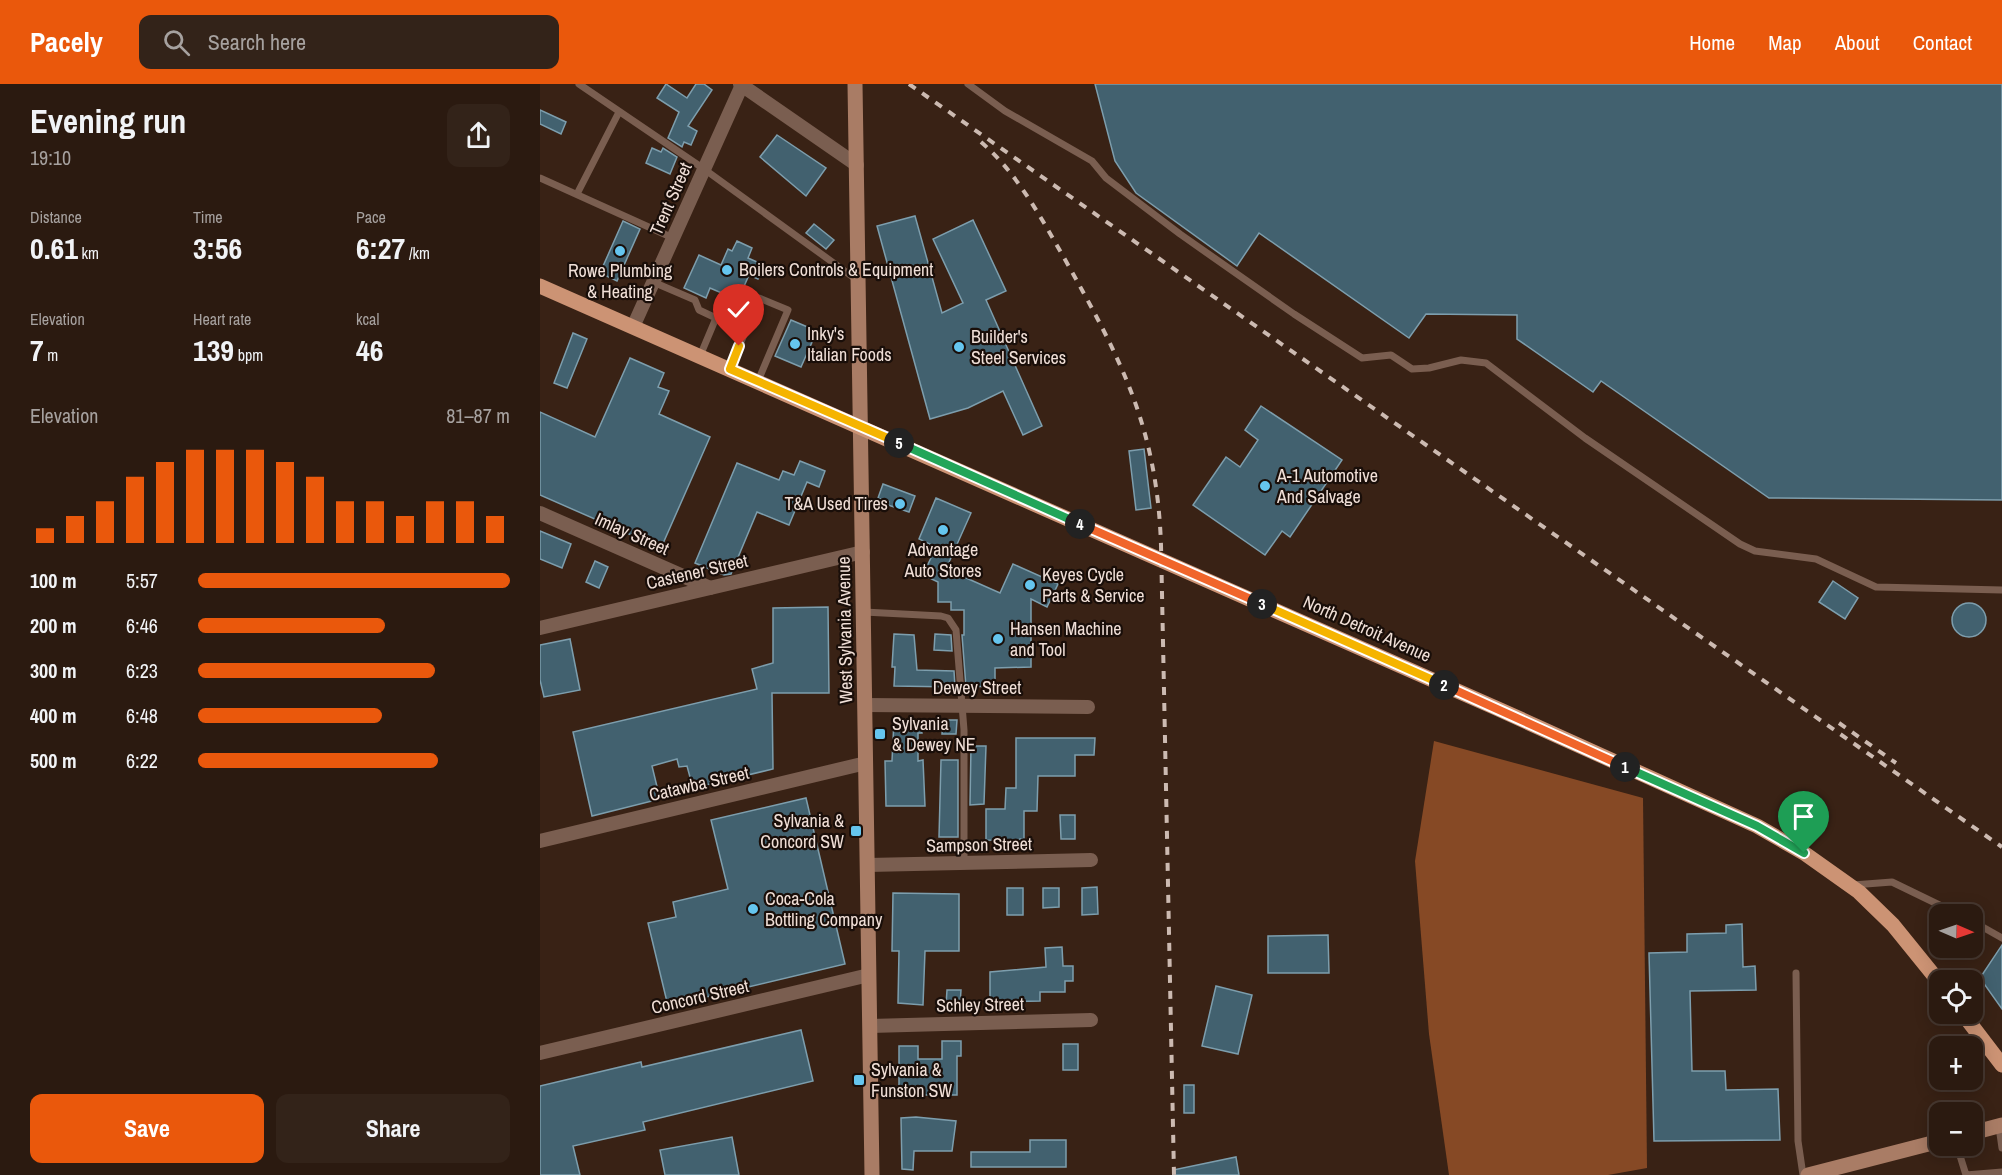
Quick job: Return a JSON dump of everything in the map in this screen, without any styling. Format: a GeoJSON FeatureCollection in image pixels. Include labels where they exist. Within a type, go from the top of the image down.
{"type":"FeatureCollection","features":[{"type":"Feature","properties":{"kind":"main road","name":"West Sylvania Avenue"},"geometry":{"type":"LineString","coordinates":[[855,84],[872,1175]]}},
{"type":"Feature","properties":{"kind":"main road","name":"North Detroit Avenue"},"geometry":{"type":"LineString","coordinates":[[540,286],[861,426],[1757,826],[1804,853],[1851,885],[1893,926],[1929,970]]}},
{"type":"Feature","properties":{"kind":"main road"},"geometry":{"type":"LineString","coordinates":[[1971,1024],[2002,1065]]}},
{"type":"Feature","properties":{"kind":"main road"},"geometry":{"type":"LineString","coordinates":[[1983,1130],[2000,1126]]}},
{"type":"Feature","properties":{"kind":"main road"},"geometry":{"type":"LineString","coordinates":[[1808,1175],[1829,1172],[1929,1144]]}},
{"type":"Feature","properties":{"kind":"street"},"geometry":{"type":"LineString","coordinates":[[741,85],[857,165]]}},
{"type":"Feature","properties":{"kind":"street","name":"Trent Street"},"geometry":{"type":"LineString","coordinates":[[633,327],[741,85]]}},
{"type":"Feature","properties":{"kind":"street","name":"Imlay Street"},"geometry":{"type":"LineString","coordinates":[[540,513],[710,588]]}},
{"type":"Feature","properties":{"kind":"street","name":"Castener Street"},"geometry":{"type":"LineString","coordinates":[[540,628],[863,552]]}},
{"type":"Feature","properties":{"kind":"street","name":"Dewey Street"},"geometry":{"type":"LineString","coordinates":[[865,705],[1088,707]]}},
{"type":"Feature","properties":{"kind":"street","name":"Catawba Street"},"geometry":{"type":"LineString","coordinates":[[540,841],[866,763]]}},
{"type":"Feature","properties":{"kind":"street","name":"Sampson Street"},"geometry":{"type":"LineString","coordinates":[[868,865],[1091,860]]}},
{"type":"Feature","properties":{"kind":"street","name":"Concord Street"},"geometry":{"type":"LineString","coordinates":[[540,1053],[869,975]]}},
{"type":"Feature","properties":{"kind":"street","name":"Schley Street"},"geometry":{"type":"LineString","coordinates":[[870,1026],[1091,1020]]}},
{"type":"Feature","properties":{"kind":"lane"},"geometry":{"type":"LineString","coordinates":[[579,84],[704,169],[859,282]]}},
{"type":"Feature","properties":{"kind":"lane"},"geometry":{"type":"LineString","coordinates":[[968,84],[1005,111],[1092,161],[1106,178],[1180,234],[1294,314],[1362,358],[1391,354],[1412,369],[1429,368],[1461,360],[1486,363],[1585,438],[1740,544],[1755,551],[1816,559],[1850,577],[1876,587],[2002,590]]}},
{"type":"Feature","properties":{"kind":"lane"},"geometry":{"type":"LineString","coordinates":[[577,194],[619,112]]}},
{"type":"Feature","properties":{"kind":"lane"},"geometry":{"type":"LineString","coordinates":[[540,178],[673,238]]}},
{"type":"Feature","properties":{"kind":"lane"},"geometry":{"type":"LineString","coordinates":[[653,282],[695,300],[699,310],[716,318],[700,356]]}},
{"type":"Feature","properties":{"kind":"lane"},"geometry":{"type":"LineString","coordinates":[[730,369],[759,298],[788,310],[758,381]]}},
{"type":"Feature","properties":{"kind":"lane"},"geometry":{"type":"LineString","coordinates":[[864,612],[916,613],[948,618],[956,630],[961,706],[964,863]]}},
{"type":"Feature","properties":{"kind":"lane"},"geometry":{"type":"LineString","coordinates":[[1851,885],[1892,882],[1937,904]]}},
{"type":"Feature","properties":{"kind":"lane"},"geometry":{"type":"LineString","coordinates":[[1983,927],[2002,938]]}},
{"type":"Feature","properties":{"kind":"lane"},"geometry":{"type":"LineString","coordinates":[[1796,973],[1798,1141],[1803,1175]]}},
{"type":"Feature","properties":{"kind":"lane"},"geometry":{"type":"LineString","coordinates":[[2000,1126],[2002,1148]]}},
{"type":"Feature","properties":{"kind":"lane"},"geometry":{"type":"LineString","coordinates":[[1960,1156],[1966,1175],[2002,1172]]}},
{"type":"Feature","properties":{"kind":"shaded area"},"geometry":{"type":"Polygon","coordinates":[[[1434,741],[1643,798],[1647,1168],[1608,1175],[1449,1175],[1429,1034],[1415,861],[1434,741]]]}},
{"type":"Feature","properties":{"kind":"building"},"geometry":{"type":"Polygon","coordinates":[[[666,84],[687,98],[696,84],[704,84],[712,90],[688,126],[697,131],[691,145],[684,142],[682,147],[668,138],[679,112],[657,98],[666,84]]]}},
{"type":"Feature","properties":{"kind":"building"},"geometry":{"type":"Polygon","coordinates":[[[1095,84],[2002,84],[2002,500],[1769,498],[1601,381],[1593,392],[1517,339],[1517,315],[1426,314],[1409,338],[1259,233],[1237,266],[1136,193],[1115,161],[1095,84]]]}},
{"type":"Feature","properties":{"kind":"building"},"geometry":{"type":"Polygon","coordinates":[[[540,110],[566,122],[561,134],[540,124],[540,110]]]}},
{"type":"Feature","properties":{"kind":"building"},"geometry":{"type":"Polygon","coordinates":[[[777,135],[826,168],[806,196],[760,157],[777,135]]]}},
{"type":"Feature","properties":{"kind":"building"},"geometry":{"type":"Polygon","coordinates":[[[652,148],[661,152],[663,148],[677,157],[670,174],[646,163],[652,148]]]}},
{"type":"Feature","properties":{"kind":"building","name":"Builder's Steel Services"},"geometry":{"type":"Polygon","coordinates":[[[915,216],[942,313],[963,303],[933,239],[973,220],[1006,291],[986,300],[1042,426],[1023,435],[1003,391],[968,408],[930,419],[877,226],[915,216]]]}},
{"type":"Feature","properties":{"kind":"building","name":"Rowe Plumbing & Heating"},"geometry":{"type":"Polygon","coordinates":[[[623,221],[640,229],[617,281],[600,273],[623,221]]]}},
{"type":"Feature","properties":{"kind":"building"},"geometry":{"type":"Polygon","coordinates":[[[814,224],[834,240],[826,249],[806,233],[814,224]]]}},
{"type":"Feature","properties":{"kind":"building","name":"Boilers Controls & Equipment"},"geometry":{"type":"Polygon","coordinates":[[[737,241],[752,248],[748,258],[764,265],[758,279],[749,275],[738,300],[710,288],[706,298],[684,288],[699,255],[721,265],[728,249],[732,251],[737,241]]]}},
{"type":"Feature","properties":{"kind":"building","name":"Inky's Italian Foods"},"geometry":{"type":"Polygon","coordinates":[[[791,320],[817,331],[801,367],[775,356],[791,320]]]}},
{"type":"Feature","properties":{"kind":"building"},"geometry":{"type":"Polygon","coordinates":[[[573,333],[587,339],[567,388],[554,383],[573,333]]]}},
{"type":"Feature","properties":{"kind":"building"},"geometry":{"type":"Polygon","coordinates":[[[630,358],[664,373],[658,387],[669,391],[659,414],[710,437],[661,548],[540,495],[540,412],[595,437],[630,358]]]}},
{"type":"Feature","properties":{"kind":"building","name":"A-1 Automotive And Salvage"},"geometry":{"type":"Polygon","coordinates":[[[1261,406],[1342,460],[1290,537],[1282,531],[1265,555],[1193,505],[1226,457],[1240,467],[1258,440],[1245,430],[1261,406]]]}},
{"type":"Feature","properties":{"kind":"building"},"geometry":{"type":"Polygon","coordinates":[[[1144,449],[1151,508],[1136,510],[1129,451],[1144,449]]]}},
{"type":"Feature","properties":{"kind":"building"},"geometry":{"type":"Polygon","coordinates":[[[800,461],[825,471],[819,487],[807,482],[789,525],[757,512],[731,574],[724,575],[695,563],[737,463],[779,480],[783,471],[794,475],[800,461]]]}},
{"type":"Feature","properties":{"kind":"building","name":"T&A Used Tires"},"geometry":{"type":"Polygon","coordinates":[[[883,484],[915,496],[909,512],[888,505],[889,502],[878,498],[883,484]]]}},
{"type":"Feature","properties":{"kind":"building","name":"Hansen Machine and Tool"},"geometry":{"type":"Polygon","coordinates":[[[936,498],[971,513],[946,569],[1000,593],[1013,564],[1058,584],[1047,607],[1031,599],[1031,667],[995,668],[995,686],[966,687],[962,635],[964,635],[964,610],[951,610],[951,602],[938,602],[938,582],[923,575],[936,547],[919,539],[936,498]]]}},
{"type":"Feature","properties":{"kind":"building"},"geometry":{"type":"Polygon","coordinates":[[[540,531],[571,544],[562,568],[540,559],[540,531]]]}},
{"type":"Feature","properties":{"kind":"building"},"geometry":{"type":"Polygon","coordinates":[[[595,561],[608,567],[599,588],[586,582],[595,561]]]}},
{"type":"Feature","properties":{"kind":"building"},"geometry":{"type":"Polygon","coordinates":[[[1833,581],[1858,598],[1845,619],[1819,602],[1833,581]]]}},
{"type":"Feature","properties":{"kind":"building"},"geometry":{"type":"Polygon","coordinates":[[[1969,603],[1981,608],[1986,620],[1981,632],[1969,637],[1957,632],[1952,620],[1957,608],[1969,603]]]}},
{"type":"Feature","properties":{"kind":"building"},"geometry":{"type":"Polygon","coordinates":[[[828,607],[829,693],[772,693],[773,769],[693,788],[687,766],[679,767],[677,759],[652,766],[660,799],[592,816],[573,732],[757,689],[752,669],[773,663],[773,608],[828,607]]]}},
{"type":"Feature","properties":{"kind":"building"},"geometry":{"type":"Polygon","coordinates":[[[894,634],[914,635],[917,670],[954,671],[955,687],[894,686],[895,667],[892,667],[894,634]]]}},
{"type":"Feature","properties":{"kind":"building"},"geometry":{"type":"Polygon","coordinates":[[[935,634],[951,635],[952,651],[934,650],[935,634]]]}},
{"type":"Feature","properties":{"kind":"building"},"geometry":{"type":"Polygon","coordinates":[[[570,639],[580,690],[544,697],[540,680],[540,645],[570,639]]]}},
{"type":"Feature","properties":{"kind":"building"},"geometry":{"type":"Polygon","coordinates":[[[894,720],[921,720],[922,733],[918,733],[918,761],[923,760],[925,806],[886,806],[885,761],[892,761],[894,720]]]}},
{"type":"Feature","properties":{"kind":"building"},"geometry":{"type":"Polygon","coordinates":[[[943,720],[957,720],[956,734],[942,734],[943,720]]]}},
{"type":"Feature","properties":{"kind":"building"},"geometry":{"type":"Polygon","coordinates":[[[1016,738],[1095,738],[1094,755],[1075,755],[1075,776],[1038,776],[1037,811],[1024,811],[1024,839],[1020,841],[986,840],[986,809],[1005,809],[1006,788],[1016,788],[1016,738]]]}},
{"type":"Feature","properties":{"kind":"building"},"geometry":{"type":"Polygon","coordinates":[[[971,746],[986,746],[984,804],[970,805],[971,746]]]}},
{"type":"Feature","properties":{"kind":"building"},"geometry":{"type":"Polygon","coordinates":[[[941,760],[958,760],[958,837],[939,837],[941,760]]]}},
{"type":"Feature","properties":{"kind":"building","name":"Coca-Cola Bottling Company"},"geometry":{"type":"Polygon","coordinates":[[[806,798],[845,964],[668,1006],[648,923],[676,917],[673,902],[728,889],[711,820],[806,798]]]}},
{"type":"Feature","properties":{"kind":"building"},"geometry":{"type":"Polygon","coordinates":[[[1060,815],[1075,815],[1075,839],[1061,839],[1060,815]]]}},
{"type":"Feature","properties":{"kind":"building"},"geometry":{"type":"Polygon","coordinates":[[[1097,887],[1098,914],[1082,915],[1082,888],[1097,887]]]}},
{"type":"Feature","properties":{"kind":"building"},"geometry":{"type":"Polygon","coordinates":[[[1007,888],[1023,888],[1023,915],[1007,915],[1007,888]]]}},
{"type":"Feature","properties":{"kind":"building"},"geometry":{"type":"Polygon","coordinates":[[[1043,888],[1059,888],[1059,907],[1043,908],[1043,888]]]}},
{"type":"Feature","properties":{"kind":"building"},"geometry":{"type":"Polygon","coordinates":[[[893,893],[959,894],[959,951],[925,951],[923,1005],[898,1003],[899,951],[892,951],[893,893]]]}},
{"type":"Feature","properties":{"kind":"building"},"geometry":{"type":"Polygon","coordinates":[[[1742,924],[1743,967],[1755,966],[1756,990],[1690,991],[1692,1071],[1725,1071],[1726,1090],[1778,1089],[1780,1140],[1654,1141],[1649,953],[1687,952],[1687,934],[1726,933],[1726,925],[1742,924]]]}},
{"type":"Feature","properties":{"kind":"building"},"geometry":{"type":"Polygon","coordinates":[[[1328,935],[1329,973],[1268,973],[1268,936],[1328,935]]]}},
{"type":"Feature","properties":{"kind":"building"},"geometry":{"type":"Polygon","coordinates":[[[2002,945],[2002,1009],[1983,982],[1983,974],[2002,945]]]}},
{"type":"Feature","properties":{"kind":"building"},"geometry":{"type":"Polygon","coordinates":[[[1062,947],[1063,966],[1073,966],[1073,981],[1065,981],[1065,992],[1040,992],[1040,1001],[990,1002],[990,972],[1046,967],[1045,948],[1062,947]]]}},
{"type":"Feature","properties":{"kind":"building"},"geometry":{"type":"Polygon","coordinates":[[[1216,986],[1252,995],[1238,1054],[1202,1046],[1216,986]]]}},
{"type":"Feature","properties":{"kind":"building"},"geometry":{"type":"Polygon","coordinates":[[[947,990],[961,990],[960,1005],[946,1005],[947,990]]]}},
{"type":"Feature","properties":{"kind":"building"},"geometry":{"type":"Polygon","coordinates":[[[801,1030],[813,1081],[643,1122],[645,1130],[573,1146],[580,1175],[540,1175],[540,1086],[641,1062],[642,1067],[801,1030]]]}},
{"type":"Feature","properties":{"kind":"building"},"geometry":{"type":"Polygon","coordinates":[[[942,1041],[961,1041],[961,1056],[957,1056],[957,1095],[899,1095],[899,1046],[918,1046],[918,1059],[942,1059],[942,1041]]]}},
{"type":"Feature","properties":{"kind":"building"},"geometry":{"type":"Polygon","coordinates":[[[1063,1044],[1078,1044],[1078,1070],[1063,1070],[1063,1044]]]}},
{"type":"Feature","properties":{"kind":"building"},"geometry":{"type":"Polygon","coordinates":[[[1184,1085],[1194,1085],[1194,1113],[1184,1113],[1184,1085]]]}},
{"type":"Feature","properties":{"kind":"building"},"geometry":{"type":"Polygon","coordinates":[[[916,1117],[956,1121],[952,1151],[914,1151],[913,1170],[902,1169],[901,1118],[916,1117]]]}},
{"type":"Feature","properties":{"kind":"building"},"geometry":{"type":"Polygon","coordinates":[[[732,1137],[739,1175],[665,1175],[660,1150],[732,1137]]]}},
{"type":"Feature","properties":{"kind":"building"},"geometry":{"type":"Polygon","coordinates":[[[1030,1140],[1066,1140],[1066,1167],[971,1167],[971,1152],[1030,1152],[1030,1140]]]}},
{"type":"Feature","properties":{"kind":"building"},"geometry":{"type":"Polygon","coordinates":[[[1236,1157],[1239,1175],[1174,1175],[1173,1170],[1236,1157]]]}},
{"type":"Feature","properties":{"kind":"railway"},"geometry":{"type":"LineString","coordinates":[[909,84],[2002,847]]}},
{"type":"Feature","properties":{"kind":"railway"},"geometry":{"type":"LineString","coordinates":[[981,142],[1006,167],[1027,196],[1102,327],[1132,394],[1152,464],[1161,545],[1174,1175]]}},
{"type":"Feature","properties":{"kind":"railway"},"geometry":{"type":"LineString","coordinates":[[1839,723],[1896,763]]}},
{"type":"Feature","properties":{"kind":"place","name":"Rowe Plumbing & Heating"},"geometry":{"type":"Point","coordinates":[620,251]}},
{"type":"Feature","properties":{"kind":"place","name":"Boilers Controls & Equipment"},"geometry":{"type":"Point","coordinates":[727,270]}},
{"type":"Feature","properties":{"kind":"place","name":"Inky's Italian Foods"},"geometry":{"type":"Point","coordinates":[795,344]}},
{"type":"Feature","properties":{"kind":"place","name":"Builder's Steel Services"},"geometry":{"type":"Point","coordinates":[959,347]}},
{"type":"Feature","properties":{"kind":"place","name":"A-1 Automotive And Salvage"},"geometry":{"type":"Point","coordinates":[1265,486]}},
{"type":"Feature","properties":{"kind":"place","name":"T&A Used Tires"},"geometry":{"type":"Point","coordinates":[900,504]}},
{"type":"Feature","properties":{"kind":"place","name":"Advantage Auto Stores"},"geometry":{"type":"Point","coordinates":[943,530]}},
{"type":"Feature","properties":{"kind":"place","name":"Keyes Cycle Parts & Service"},"geometry":{"type":"Point","coordinates":[1030,585]}},
{"type":"Feature","properties":{"kind":"place","name":"Hansen Machine and Tool"},"geometry":{"type":"Point","coordinates":[998,639]}},
{"type":"Feature","properties":{"kind":"place","name":"Sylvania & Dewey NE"},"geometry":{"type":"Point","coordinates":[880,734]}},
{"type":"Feature","properties":{"kind":"place","name":"Sylvania & Concord SW"},"geometry":{"type":"Point","coordinates":[856,831]}},
{"type":"Feature","properties":{"kind":"place","name":"Coca-Cola Bottling Company"},"geometry":{"type":"Point","coordinates":[753,909]}},
{"type":"Feature","properties":{"kind":"place","name":"Sylvania & Funston SW"},"geometry":{"type":"Point","coordinates":[859,1080]}},
{"type":"Feature","properties":{"kind":"route"},"geometry":{"type":"LineString","coordinates":[[739,346],[730,369],[1497,708],[1757,826],[1804,853]]}}]}
